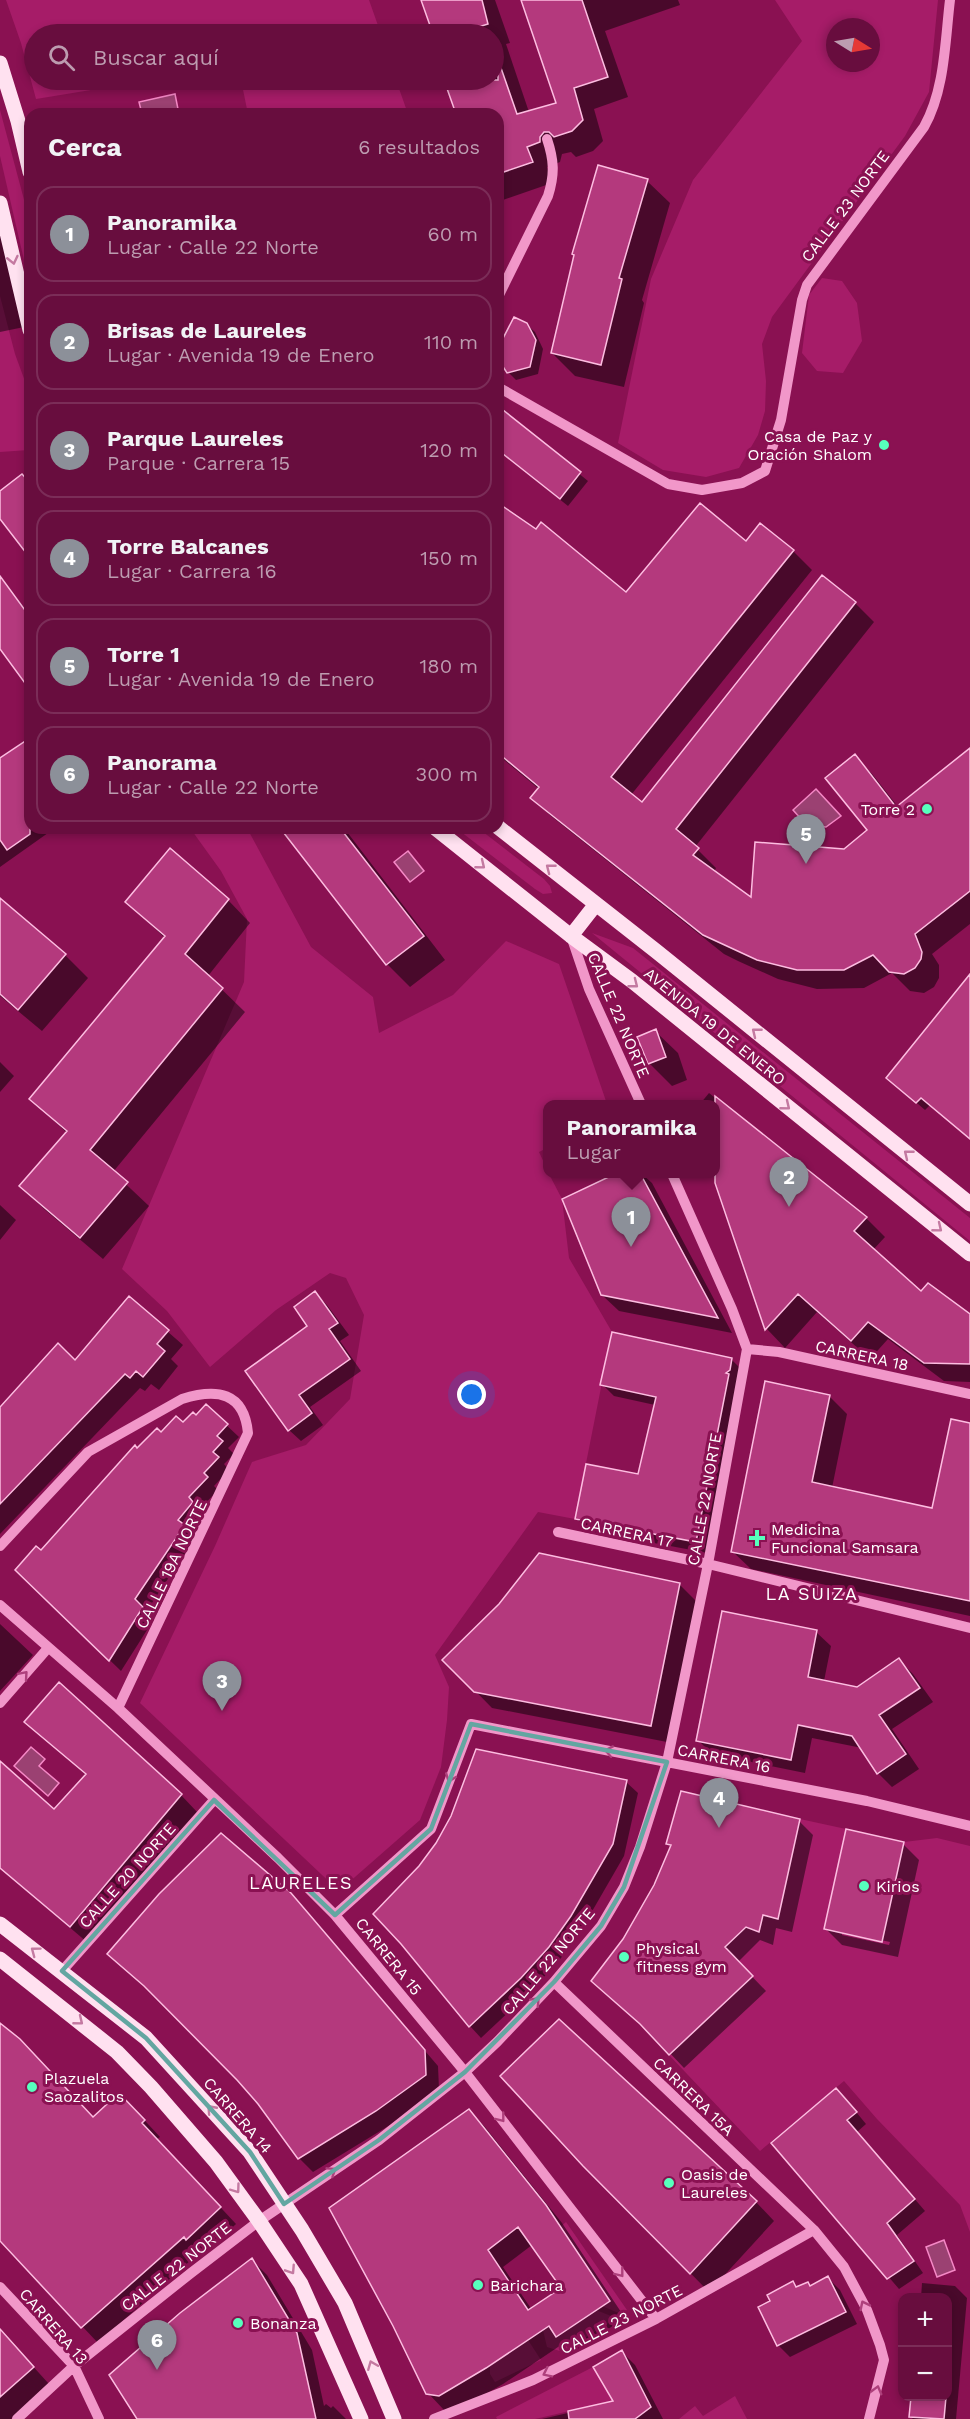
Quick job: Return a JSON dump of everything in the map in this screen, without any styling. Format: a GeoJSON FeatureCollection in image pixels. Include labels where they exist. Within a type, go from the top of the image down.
{"type":"FeatureCollection","features":[{"type":"Feature","properties":{"kind":"main road"},"geometry":{"type":"LineString","coordinates":[[0,63],[24,146]]}},
{"type":"Feature","properties":{"kind":"main road"},"geometry":{"type":"LineString","coordinates":[[0,203],[24,305]]}},
{"type":"Feature","properties":{"kind":"main road","name":"AVENIDA 19 DE ENERO"},"geometry":{"type":"LineString","coordinates":[[504,832],[970,1204]]}},
{"type":"Feature","properties":{"kind":"main road","name":"AVENIDA 19 DE ENERO"},"geometry":{"type":"LineString","coordinates":[[443,834],[571,936],[632,981],[970,1254]]}},
{"type":"Feature","properties":{"kind":"main road"},"geometry":{"type":"LineString","coordinates":[[571,936],[596,904]]}},
{"type":"Feature","properties":{"kind":"main road","name":"CARRERA 14"},"geometry":{"type":"LineString","coordinates":[[0,1924],[146,2038],[250,2152],[345,2303],[394,2419]]}},
{"type":"Feature","properties":{"kind":"main road"},"geometry":{"type":"LineString","coordinates":[[0,1959],[117,2052],[187,2126],[236,2188],[301,2284],[361,2419]]}},
{"type":"Feature","properties":{"kind":"street","name":"CALLE 23 NORTE"},"geometry":{"type":"LineString","coordinates":[[504,390],[668,484],[702,490],[742,483],[765,471],[781,420],[802,300],[807,285],[933,112],[938,92],[950,0]]}},
{"type":"Feature","properties":{"kind":"street"},"geometry":{"type":"LineString","coordinates":[[504,285],[548,196],[554,178],[554,160],[547,139]]}},
{"type":"Feature","properties":{"kind":"street","name":"CALLE 22 NORTE"},"geometry":{"type":"LineString","coordinates":[[571,936],[590,988],[639,1100]]}},
{"type":"Feature","properties":{"kind":"street"},"geometry":{"type":"LineString","coordinates":[[674,1178],[732,1309],[747,1349]]}},
{"type":"Feature","properties":{"kind":"street","name":"CALLE 22 NORTE"},"geometry":{"type":"LineString","coordinates":[[17,2419],[74,2367],[259,2221],[379,2140],[465,2072],[554,1982],[601,1926],[624,1887],[640,1847],[667,1762],[708,1564],[747,1349]]}},
{"type":"Feature","properties":{"kind":"street","name":"CARRERA 18"},"geometry":{"type":"LineString","coordinates":[[747,1349],[779,1352],[970,1394]]}},
{"type":"Feature","properties":{"kind":"street","name":"CALLE 19A NORTE"},"geometry":{"type":"LineString","coordinates":[[0,1546],[88,1452],[182,1399],[199,1393],[216,1392],[229,1397],[240,1406],[247,1418],[248,1433],[118,1708]]}},
{"type":"Feature","properties":{"kind":"street","name":"CARRERA 17"},"geometry":{"type":"LineString","coordinates":[[558,1532],[708,1564],[970,1628]]}},
{"type":"Feature","properties":{"kind":"street","name":"CARRERA 15"},"geometry":{"type":"LineString","coordinates":[[0,1605],[118,1708],[278,1858],[335,1915],[465,2072],[656,2319]]}},
{"type":"Feature","properties":{"kind":"street"},"geometry":{"type":"LineString","coordinates":[[0,1703],[48,1647]]}},
{"type":"Feature","properties":{"kind":"street","name":"CARRERA 16"},"geometry":{"type":"LineString","coordinates":[[335,1915],[431,1829],[471,1724],[867,1801],[970,1826]]}},
{"type":"Feature","properties":{"kind":"street","name":"CALLE 20 NORTE"},"geometry":{"type":"LineString","coordinates":[[62,1971],[214,1800]]}},
{"type":"Feature","properties":{"kind":"street","name":"CARRERA 15A"},"geometry":{"type":"LineString","coordinates":[[554,1982],[814,2230],[844,2267],[857,2291],[884,2360],[869,2419]]}},
{"type":"Feature","properties":{"kind":"street","name":"CALLE 23 NORTE"},"geometry":{"type":"LineString","coordinates":[[434,2419],[533,2380],[656,2319],[814,2230]]}},
{"type":"Feature","properties":{"kind":"street","name":"CARRERA 13"},"geometry":{"type":"LineString","coordinates":[[0,2287],[74,2367],[99,2419]]}},
{"type":"Feature","properties":{"kind":"highlighted area"},"geometry":{"type":"Polygon","coordinates":[[[471,1724],[667,1762],[624,1887],[601,1926],[554,1982],[465,2072],[379,2140],[284,2204],[250,2152],[146,2038],[62,1971],[214,1800],[335,1915],[431,1829],[471,1724]]]}},
{"type":"Feature","properties":{"kind":"shaded area"},"geometry":{"type":"Polygon","coordinates":[[[6,0],[369,0],[377,24],[24,24],[24,54],[6,0]]]}},
{"type":"Feature","properties":{"kind":"shaded area"},"geometry":{"type":"Polygon","coordinates":[[[775,0],[938,0],[929,92],[905,136],[772,317],[762,344],[766,381],[765,411],[758,435],[739,468],[706,477],[663,470],[618,443],[651,279],[693,180],[802,41],[775,0]]]}},
{"type":"Feature","properties":{"kind":"shaded area"},"geometry":{"type":"Polygon","coordinates":[[[34,90],[91,90],[36,99],[34,90]]]}},
{"type":"Feature","properties":{"kind":"shaded area"},"geometry":{"type":"Polygon","coordinates":[[[243,90],[400,90],[406,108],[247,108],[243,90]]]}},
{"type":"Feature","properties":{"kind":"shaded area"},"geometry":{"type":"Polygon","coordinates":[[[175,94],[178,108],[140,108],[139,102],[175,94]]]}},
{"type":"Feature","properties":{"kind":"shaded area"},"geometry":{"type":"Polygon","coordinates":[[[0,110],[24,200],[24,260],[0,156],[0,110]]]}},
{"type":"Feature","properties":{"kind":"shaded area"},"geometry":{"type":"Polygon","coordinates":[[[822,278],[842,281],[857,303],[862,341],[843,373],[817,371],[802,353],[809,295],[822,278]]]}},
{"type":"Feature","properties":{"kind":"shaded area"},"geometry":{"type":"Polygon","coordinates":[[[0,296],[24,379],[24,450],[0,452],[0,296]]]}},
{"type":"Feature","properties":{"kind":"shaded area"},"geometry":{"type":"Polygon","coordinates":[[[816,789],[841,816],[826,827],[808,823],[793,810],[816,789]]]}},
{"type":"Feature","properties":{"kind":"shaded area"},"geometry":{"type":"Polygon","coordinates":[[[194,834],[250,834],[311,947],[373,997],[379,1033],[453,995],[506,941],[559,964],[606,1100],[543,1100],[543,1150],[539,1152],[543,1160],[543,1178],[551,1178],[562,1199],[569,1258],[612,1332],[575,1519],[538,1512],[435,1655],[449,1687],[447,1720],[441,1767],[420,1820],[339,1891],[140,1703],[215,1546],[252,1462],[306,1445],[350,1399],[364,1315],[346,1278],[330,1273],[276,1310],[210,1367],[167,1311],[122,1269],[244,982],[247,919],[221,871],[194,834]]]}},
{"type":"Feature","properties":{"kind":"shaded area"},"geometry":{"type":"Polygon","coordinates":[[[464,834],[486,834],[544,879],[552,893],[543,894],[464,834]]]}},
{"type":"Feature","properties":{"kind":"shaded area"},"geometry":{"type":"Polygon","coordinates":[[[408,851],[424,871],[410,882],[394,862],[408,851]]]}},
{"type":"Feature","properties":{"kind":"shaded area"},"geometry":{"type":"Polygon","coordinates":[[[592,933],[633,948],[970,1218],[970,1241],[592,933]]]}},
{"type":"Feature","properties":{"kind":"shaded area"},"geometry":{"type":"Polygon","coordinates":[[[31,1747],[45,1759],[39,1766],[59,1783],[48,1796],[14,1766],[31,1747]]]}},
{"type":"Feature","properties":{"kind":"shaded area"},"geometry":{"type":"Polygon","coordinates":[[[800,1819],[846,1829],[824,1929],[882,1942],[904,1842],[937,1838],[970,1846],[970,2232],[960,2205],[877,2119],[844,2081],[760,2151],[669,2055],[753,1976],[725,1947],[746,1927],[759,1932],[763,1915],[778,1919],[800,1819]]]}},
{"type":"Feature","properties":{"kind":"shaded area"},"geometry":{"type":"Polygon","coordinates":[[[566,2222],[627,2310],[621,2314],[602,2306],[560,2227],[566,2222]]]}},
{"type":"Feature","properties":{"kind":"shaded area"},"geometry":{"type":"Polygon","coordinates":[[[944,2240],[955,2270],[937,2277],[926,2247],[944,2240]]]}},
{"type":"Feature","properties":{"kind":"shaded area"},"geometry":{"type":"Polygon","coordinates":[[[596,2310],[616,2318],[563,2352],[547,2347],[543,2330],[549,2326],[556,2337],[596,2310]]]}},
{"type":"Feature","properties":{"kind":"shaded area"},"geometry":{"type":"Polygon","coordinates":[[[528,2340],[541,2360],[495,2382],[490,2374],[490,2366],[528,2340]]]}},
{"type":"Feature","properties":{"kind":"shaded area"},"geometry":{"type":"Polygon","coordinates":[[[593,2367],[613,2401],[535,2419],[497,2419],[496,2417],[593,2367]]]}},
{"type":"Feature","properties":{"kind":"shaded area"},"geometry":{"type":"Polygon","coordinates":[[[735,2396],[747,2419],[679,2419],[695,2406],[703,2416],[735,2396]]]}},
{"type":"Feature","properties":{"kind":"building"},"geometry":{"type":"Polygon","coordinates":[[[421,0],[482,0],[488,24],[429,24],[421,0]]]}},
{"type":"Feature","properties":{"kind":"building"},"geometry":{"type":"Polygon","coordinates":[[[521,0],[582,0],[608,77],[574,88],[583,120],[572,131],[554,137],[549,132],[544,132],[540,137],[540,142],[527,147],[533,162],[504,172],[504,108],[454,108],[448,90],[504,90],[504,77],[517,114],[556,103],[521,0]]]}},
{"type":"Feature","properties":{"kind":"building"},"geometry":{"type":"Polygon","coordinates":[[[598,165],[648,179],[619,278],[622,279],[601,365],[551,353],[574,255],[572,254],[598,165]]]}},
{"type":"Feature","properties":{"kind":"building"},"geometry":{"type":"Polygon","coordinates":[[[514,317],[527,323],[536,340],[530,367],[507,373],[504,368],[504,336],[514,317]]]}},
{"type":"Feature","properties":{"kind":"building"},"geometry":{"type":"Polygon","coordinates":[[[504,411],[581,472],[560,499],[504,455],[504,411]]]}},
{"type":"Feature","properties":{"kind":"building"},"geometry":{"type":"Polygon","coordinates":[[[22,474],[24,476],[24,550],[0,519],[0,491],[22,474]]]}},
{"type":"Feature","properties":{"kind":"building"},"geometry":{"type":"Polygon","coordinates":[[[700,503],[746,541],[760,523],[794,550],[611,777],[642,802],[822,575],[856,602],[676,829],[699,848],[693,855],[751,897],[755,842],[844,849],[867,830],[825,778],[855,754],[896,807],[970,748],[970,891],[915,934],[922,952],[921,959],[915,968],[904,974],[889,972],[873,955],[844,970],[797,970],[757,960],[703,935],[530,798],[539,787],[504,758],[504,507],[536,529],[541,522],[626,592],[700,503]]]}},
{"type":"Feature","properties":{"kind":"building"},"geometry":{"type":"Polygon","coordinates":[[[0,576],[24,609],[24,682],[0,649],[0,576]]]}},
{"type":"Feature","properties":{"kind":"building"},"geometry":{"type":"Polygon","coordinates":[[[24,742],[24,834],[30,834],[7,850],[0,840],[0,758],[24,742]]]}},
{"type":"Feature","properties":{"kind":"building"},"geometry":{"type":"Polygon","coordinates":[[[285,834],[345,834],[424,936],[386,965],[285,834]]]}},
{"type":"Feature","properties":{"kind":"building"},"geometry":{"type":"Polygon","coordinates":[[[170,848],[229,899],[185,954],[223,988],[90,1150],[128,1182],[80,1238],[19,1186],[67,1131],[29,1099],[165,936],[125,902],[170,848]]]}},
{"type":"Feature","properties":{"kind":"building"},"geometry":{"type":"Polygon","coordinates":[[[0,898],[66,954],[18,1010],[0,994],[0,898]]]}},
{"type":"Feature","properties":{"kind":"building"},"geometry":{"type":"Polygon","coordinates":[[[970,974],[970,1139],[921,1098],[916,1103],[886,1078],[970,974]]]}},
{"type":"Feature","properties":{"kind":"building"},"geometry":{"type":"Polygon","coordinates":[[[656,1029],[666,1057],[648,1064],[637,1037],[656,1029]]]}},
{"type":"Feature","properties":{"kind":"building"},"geometry":{"type":"Polygon","coordinates":[[[715,1096],[867,1217],[854,1231],[921,1291],[928,1283],[970,1314],[970,1364],[924,1363],[868,1322],[851,1341],[798,1294],[765,1330],[715,1183],[715,1178],[720,1178],[720,1100],[715,1100],[715,1096]]]}},
{"type":"Feature","properties":{"kind":"building"},"geometry":{"type":"Polygon","coordinates":[[[606,1178],[643,1178],[718,1318],[601,1295],[562,1199],[606,1178]]]}},
{"type":"Feature","properties":{"kind":"building"},"geometry":{"type":"Polygon","coordinates":[[[315,1291],[338,1323],[329,1329],[350,1359],[299,1395],[312,1413],[288,1431],[245,1371],[307,1326],[294,1307],[315,1291]]]}},
{"type":"Feature","properties":{"kind":"building"},"geometry":{"type":"Polygon","coordinates":[[[129,1296],[169,1330],[157,1344],[165,1351],[143,1377],[136,1371],[130,1378],[125,1374],[0,1504],[0,1407],[58,1343],[75,1360],[129,1296]]]}},
{"type":"Feature","properties":{"kind":"building"},"geometry":{"type":"Polygon","coordinates":[[[612,1332],[732,1358],[730,1370],[726,1373],[729,1374],[696,1542],[575,1519],[586,1464],[638,1474],[656,1397],[600,1385],[612,1332]]]}},
{"type":"Feature","properties":{"kind":"building"},"geometry":{"type":"Polygon","coordinates":[[[765,1381],[830,1395],[812,1482],[932,1508],[951,1419],[970,1423],[970,1601],[731,1552],[765,1381]]]}},
{"type":"Feature","properties":{"kind":"building"},"geometry":{"type":"Polygon","coordinates":[[[206,1404],[228,1424],[217,1436],[223,1441],[213,1452],[219,1457],[204,1473],[208,1477],[189,1497],[193,1502],[178,1520],[185,1525],[135,1599],[143,1607],[109,1661],[15,1570],[36,1546],[41,1550],[135,1445],[137,1448],[157,1428],[161,1432],[176,1416],[183,1422],[193,1412],[196,1415],[206,1404]]]}},
{"type":"Feature","properties":{"kind":"building"},"geometry":{"type":"Polygon","coordinates":[[[539,1553],[680,1583],[651,1726],[474,1692],[442,1660],[499,1604],[539,1553]]]}},
{"type":"Feature","properties":{"kind":"building"},"geometry":{"type":"Polygon","coordinates":[[[722,1611],[817,1630],[808,1677],[857,1687],[899,1658],[920,1688],[879,1715],[906,1754],[877,1774],[852,1736],[798,1725],[791,1760],[696,1741],[722,1611]]]}},
{"type":"Feature","properties":{"kind":"building"},"geometry":{"type":"Polygon","coordinates":[[[59,1682],[182,1794],[70,1927],[0,1868],[0,1761],[54,1809],[86,1774],[24,1722],[59,1682]]]}},
{"type":"Feature","properties":{"kind":"building"},"geometry":{"type":"Polygon","coordinates":[[[476,1749],[627,1780],[613,1844],[571,1916],[549,1947],[521,1978],[469,2027],[401,1944],[373,1914],[419,1866],[436,1843],[451,1816],[476,1749]]]}},
{"type":"Feature","properties":{"kind":"building"},"geometry":{"type":"Polygon","coordinates":[[[681,1791],[800,1819],[778,1919],[763,1915],[759,1932],[746,1927],[725,1947],[753,1976],[669,2055],[640,2024],[591,1981],[623,1939],[654,1885],[671,1845],[666,1844],[681,1791]]]}},
{"type":"Feature","properties":{"kind":"building","name":"Kirios"},"geometry":{"type":"Polygon","coordinates":[[[846,1829],[904,1842],[882,1942],[824,1929],[846,1829]]]}},
{"type":"Feature","properties":{"kind":"building"},"geometry":{"type":"Polygon","coordinates":[[[221,1833],[291,1893],[425,2050],[426,2075],[376,2111],[298,2159],[258,2104],[237,2080],[144,1986],[107,1954],[159,1894],[221,1833]]]}},
{"type":"Feature","properties":{"kind":"building"},"geometry":{"type":"Polygon","coordinates":[[[559,2019],[757,2201],[690,2274],[583,2166],[500,2076],[559,2019]]]}},
{"type":"Feature","properties":{"kind":"building"},"geometry":{"type":"Polygon","coordinates":[[[0,2023],[20,2039],[93,2117],[119,2093],[145,2120],[142,2123],[221,2207],[186,2240],[184,2237],[81,2328],[0,2241],[0,2023]]]}},
{"type":"Feature","properties":{"kind":"building"},"geometry":{"type":"Polygon","coordinates":[[[836,2088],[857,2112],[847,2120],[915,2199],[887,2223],[914,2261],[887,2279],[771,2143],[836,2088]]]}},
{"type":"Feature","properties":{"kind":"building"},"geometry":{"type":"Polygon","coordinates":[[[469,2109],[546,2205],[610,2301],[556,2337],[549,2326],[439,2396],[426,2394],[393,2326],[329,2208],[469,2109]],[[518,2227],[488,2250],[528,2310],[561,2288],[518,2227]]]}},
{"type":"Feature","properties":{"kind":"building"},"geometry":{"type":"Polygon","coordinates":[[[252,2258],[297,2333],[316,2419],[137,2419],[109,2375],[180,2313],[252,2258]]]}},
{"type":"Feature","properties":{"kind":"building"},"geometry":{"type":"Polygon","coordinates":[[[828,2276],[846,2312],[777,2346],[758,2307],[770,2301],[767,2295],[793,2281],[796,2287],[808,2282],[810,2286],[828,2276]]]}},
{"type":"Feature","properties":{"kind":"building"},"geometry":{"type":"Polygon","coordinates":[[[0,2329],[34,2367],[0,2397],[0,2329]]]}},
{"type":"Feature","properties":{"kind":"building"},"geometry":{"type":"Polygon","coordinates":[[[622,2350],[651,2407],[635,2419],[569,2419],[568,2411],[613,2401],[593,2367],[622,2350]]]}},
{"type":"Feature","properties":{"kind":"building"},"geometry":{"type":"Polygon","coordinates":[[[911,2401],[946,2401],[944,2419],[909,2417],[911,2401]]]}},
{"type":"Feature","properties":{"kind":"place","name":"Casa de Paz y Oración Shalom"},"geometry":{"type":"Point","coordinates":[884,445]}},
{"type":"Feature","properties":{"kind":"place","name":"Torre 2"},"geometry":{"type":"Point","coordinates":[927,809]}},
{"type":"Feature","properties":{"kind":"place","name":"Torre 1"},"geometry":{"type":"Point","coordinates":[806,864]}},
{"type":"Feature","properties":{"kind":"place","name":"Brisas de Laureles"},"geometry":{"type":"Point","coordinates":[789,1207]}},
{"type":"Feature","properties":{"kind":"place","name":"Panoramika"},"geometry":{"type":"Point","coordinates":[631,1247]}},
{"type":"Feature","properties":{"kind":"place","name":"Medicina Funcional Samsara"},"geometry":{"type":"Point","coordinates":[757,1538]}},
{"type":"Feature","properties":{"kind":"place","name":"Parque Laureles"},"geometry":{"type":"Point","coordinates":[222,1711]}},
{"type":"Feature","properties":{"kind":"place","name":"Torre Balcanes"},"geometry":{"type":"Point","coordinates":[719,1828]}},
{"type":"Feature","properties":{"kind":"place","name":"Kirios"},"geometry":{"type":"Point","coordinates":[864,1886]}},
{"type":"Feature","properties":{"kind":"place","name":"Physical fitness gym"},"geometry":{"type":"Point","coordinates":[624,1957]}},
{"type":"Feature","properties":{"kind":"place","name":"Plazuela Saozalitos"},"geometry":{"type":"Point","coordinates":[32,2087]}},
{"type":"Feature","properties":{"kind":"place","name":"Oasis de Laureles"},"geometry":{"type":"Point","coordinates":[669,2183]}},
{"type":"Feature","properties":{"kind":"place","name":"Barichara"},"geometry":{"type":"Point","coordinates":[478,2285]}},
{"type":"Feature","properties":{"kind":"place","name":"Bonanza"},"geometry":{"type":"Point","coordinates":[238,2323]}},
{"type":"Feature","properties":{"kind":"place","name":"Panorama"},"geometry":{"type":"Point","coordinates":[157,2370]}},
{"type":"Feature","properties":{"kind":"district","name":"LA SUIZA"},"geometry":{"type":"Point","coordinates":[812,1594]}},
{"type":"Feature","properties":{"kind":"district","name":"LAURELES"},"geometry":{"type":"Point","coordinates":[301,1883]}}]}
